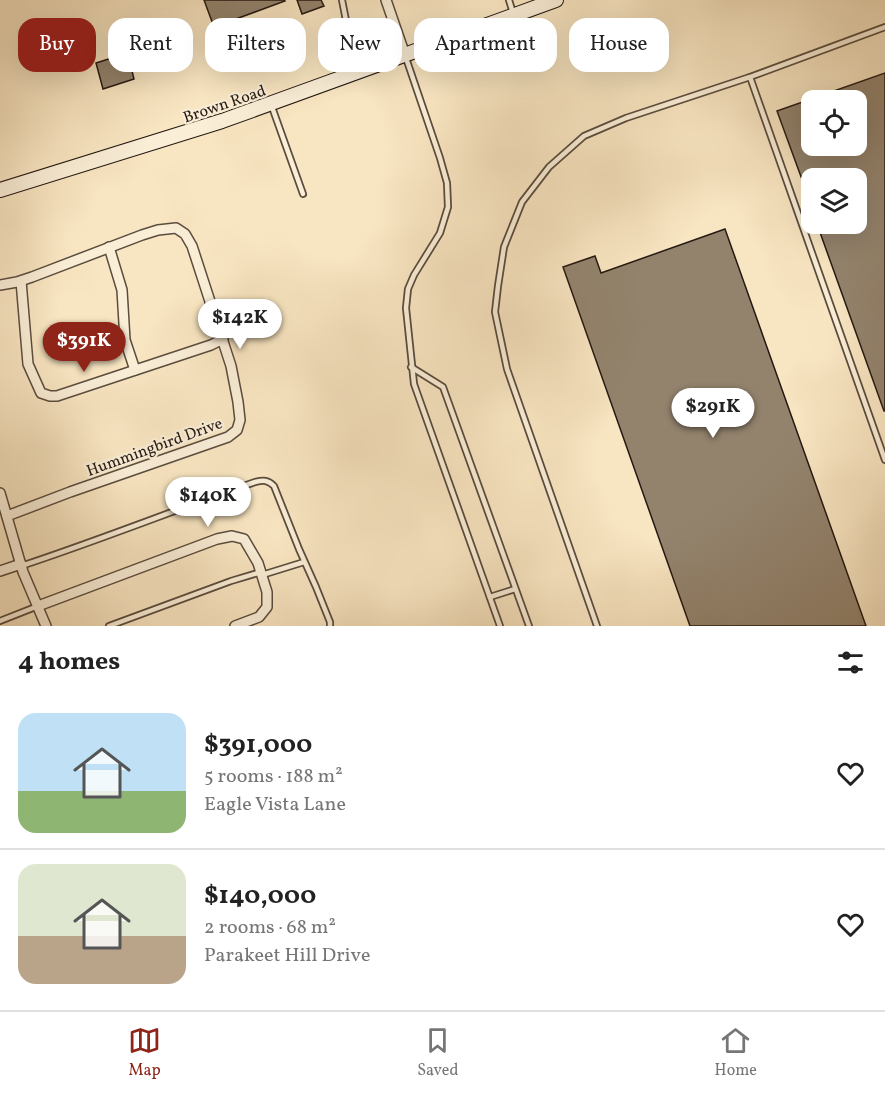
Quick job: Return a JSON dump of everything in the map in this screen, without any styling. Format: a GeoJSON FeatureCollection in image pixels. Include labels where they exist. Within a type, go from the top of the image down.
{"type":"FeatureCollection","features":[{"type":"Feature","properties":{"kind":"main road","name":"Brown Road"},"geometry":{"type":"LineString","coordinates":[[402,56],[556,0]]}},
{"type":"Feature","properties":{"kind":"main road","name":"Brown Road"},"geometry":{"type":"LineString","coordinates":[[0,190],[173,138],[359,72]]}},
{"type":"Feature","properties":{"kind":"street"},"geometry":{"type":"LineString","coordinates":[[386,0],[405,55]]}},
{"type":"Feature","properties":{"kind":"street","name":"Hummingbird Drive"},"geometry":{"type":"LineString","coordinates":[[0,285],[21,281],[158,230],[176,228],[185,234],[195,254],[231,366],[240,420],[237,430],[228,436],[70,492],[5,521]]}},
{"type":"Feature","properties":{"kind":"street"},"geometry":{"type":"LineString","coordinates":[[109,247],[122,290],[125,340],[135,370]]}},
{"type":"Feature","properties":{"kind":"street"},"geometry":{"type":"LineString","coordinates":[[21,281],[28,364],[41,393],[50,396],[57,396],[223,339]]}},
{"type":"Feature","properties":{"kind":"street"},"geometry":{"type":"LineString","coordinates":[[0,493],[5,521],[46,626]]}},
{"type":"Feature","properties":{"kind":"street"},"geometry":{"type":"LineString","coordinates":[[38,606],[217,539],[232,536],[244,539],[258,563],[267,592],[267,607],[259,617],[235,626]]}},
{"type":"Feature","properties":{"kind":"street"},"geometry":{"type":"LineString","coordinates":[[0,571],[21,565]]}},
{"type":"Feature","properties":{"kind":"lane"},"geometry":{"type":"LineString","coordinates":[[342,0],[346,18]]}},
{"type":"Feature","properties":{"kind":"lane"},"geometry":{"type":"LineString","coordinates":[[509,0],[514,15]]}},
{"type":"Feature","properties":{"kind":"lane"},"geometry":{"type":"LineString","coordinates":[[597,626],[507,369],[495,312],[504,247],[522,202],[549,167],[584,136],[626,118],[750,77],[885,27]]}},
{"type":"Feature","properties":{"kind":"lane"},"geometry":{"type":"LineString","coordinates":[[405,55],[441,158],[447,183],[448,207],[440,233],[408,289],[406,308],[411,367],[414,384],[500,626]]}},
{"type":"Feature","properties":{"kind":"lane"},"geometry":{"type":"LineString","coordinates":[[750,77],[885,460]]}},
{"type":"Feature","properties":{"kind":"lane"},"geometry":{"type":"LineString","coordinates":[[271,104],[303,194]]}},
{"type":"Feature","properties":{"kind":"lane"},"geometry":{"type":"LineString","coordinates":[[411,367],[443,387],[529,626]]}},
{"type":"Feature","properties":{"kind":"lane"},"geometry":{"type":"LineString","coordinates":[[21,565],[264,480],[274,486],[330,626]]}},
{"type":"Feature","properties":{"kind":"lane"},"geometry":{"type":"LineString","coordinates":[[109,626],[231,581],[304,562]]}},
{"type":"Feature","properties":{"kind":"lane"},"geometry":{"type":"LineString","coordinates":[[490,597],[515,589]]}},
{"type":"Feature","properties":{"kind":"lane"},"geometry":{"type":"LineString","coordinates":[[0,621],[38,606]]}},
{"type":"Feature","properties":{"kind":"building"},"geometry":{"type":"Polygon","coordinates":[[[204,0],[285,1],[239,18],[211,18],[204,0]]]}},
{"type":"Feature","properties":{"kind":"building"},"geometry":{"type":"Polygon","coordinates":[[[297,0],[321,0],[324,6],[302,14],[297,0]]]}},
{"type":"Feature","properties":{"kind":"building"},"geometry":{"type":"Polygon","coordinates":[[[108,59],[108,72],[132,72],[134,79],[103,89],[96,63],[108,59]]]}},
{"type":"Feature","properties":{"kind":"building"},"geometry":{"type":"Polygon","coordinates":[[[885,73],[885,411],[821,234],[867,234],[867,168],[801,168],[801,177],[777,111],[801,103],[801,156],[867,156],[867,90],[837,90],[885,73]]]}},
{"type":"Feature","properties":{"kind":"building"},"geometry":{"type":"Polygon","coordinates":[[[725,229],[866,626],[690,626],[563,267],[595,256],[601,273],[725,229]]]}}]}
